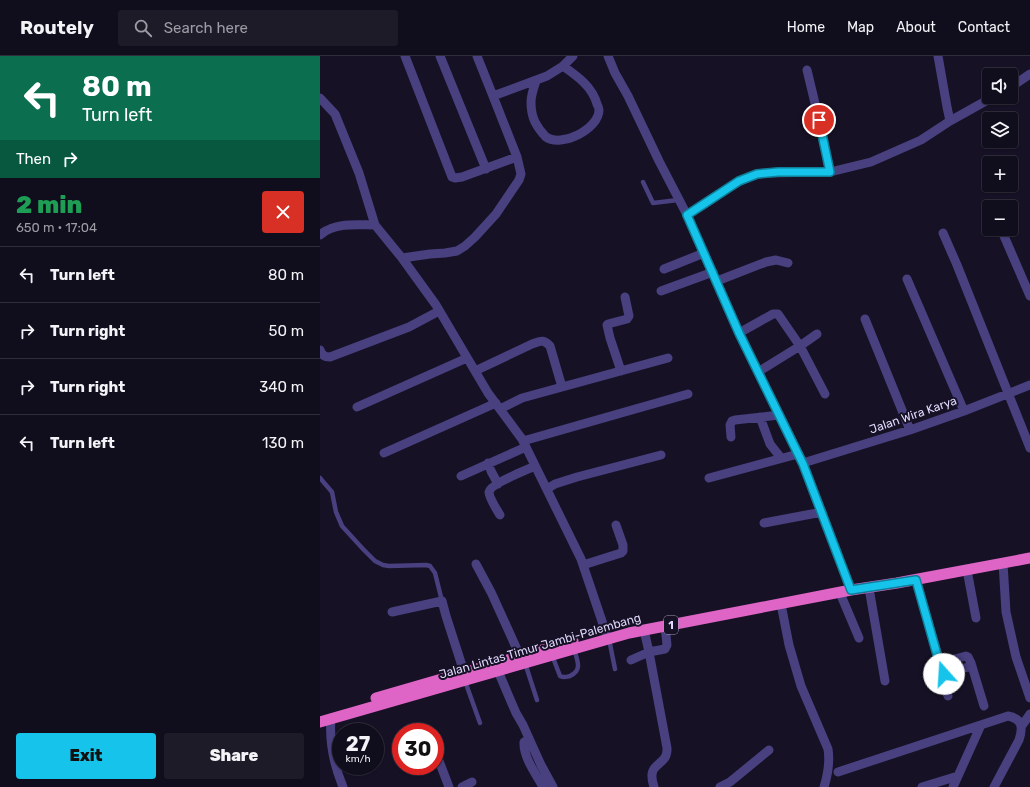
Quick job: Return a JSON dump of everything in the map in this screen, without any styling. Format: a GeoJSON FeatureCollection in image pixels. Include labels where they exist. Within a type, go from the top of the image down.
{"type":"FeatureCollection","features":[{"type":"Feature","properties":{"kind":"highway","name":"Jalan Lintas Timur Jambi-Palembang"},"geometry":{"type":"LineString","coordinates":[[320,714],[464,676],[608,635],[644,630],[781,604],[1030,552]]}},
{"type":"Feature","properties":{"kind":"highway","name":"Jalan Lintas Timur Jambi-Palembang"},"geometry":{"type":"LineString","coordinates":[[325,720],[464,676],[498,671],[523,659],[552,655],[574,649],[627,627],[704,611],[870,588],[1030,558]]}},
{"type":"Feature","properties":{"kind":"street"},"geometry":{"type":"LineString","coordinates":[[405,56],[452,177],[457,178],[486,170],[518,157]]}},
{"type":"Feature","properties":{"kind":"street"},"geometry":{"type":"LineString","coordinates":[[440,56],[486,170]]}},
{"type":"Feature","properties":{"kind":"street"},"geometry":{"type":"LineString","coordinates":[[402,258],[457,251],[465,246],[496,214],[519,180],[521,174],[518,157],[477,56]]}},
{"type":"Feature","properties":{"kind":"street"},"geometry":{"type":"LineString","coordinates":[[493,96],[547,76],[563,66],[573,56]]}},
{"type":"Feature","properties":{"kind":"street"},"geometry":{"type":"LineString","coordinates":[[608,56],[678,200],[687,215],[739,333],[803,464],[822,512],[847,590],[859,638]]}},
{"type":"Feature","properties":{"kind":"street"},"geometry":{"type":"LineString","coordinates":[[938,56],[950,121]]}},
{"type":"Feature","properties":{"kind":"street"},"geometry":{"type":"LineString","coordinates":[[536,81],[531,102],[532,116],[538,128],[547,138],[557,140],[574,137],[587,130],[596,121],[599,110],[596,99],[590,89],[579,78],[563,66]]}},
{"type":"Feature","properties":{"kind":"street"},"geometry":{"type":"LineString","coordinates":[[807,70],[830,172]]}},
{"type":"Feature","properties":{"kind":"street"},"geometry":{"type":"LineString","coordinates":[[1018,82],[1030,74]]}},
{"type":"Feature","properties":{"kind":"street"},"geometry":{"type":"LineString","coordinates":[[320,98],[335,114],[359,173],[375,225],[402,258],[435,305],[488,393],[524,444],[547,488],[583,565],[608,635]]}},
{"type":"Feature","properties":{"kind":"street"},"geometry":{"type":"LineString","coordinates":[[687,215],[739,181],[757,174],[778,172],[830,172],[871,162],[921,140],[950,121],[982,103]]}},
{"type":"Feature","properties":{"kind":"street"},"geometry":{"type":"LineString","coordinates":[[320,235],[324,231],[351,224],[375,225]]}},
{"type":"Feature","properties":{"kind":"street"},"geometry":{"type":"LineString","coordinates":[[943,233],[1030,448]]}},
{"type":"Feature","properties":{"kind":"street"},"geometry":{"type":"LineString","coordinates":[[1004,236],[1030,296]]}},
{"type":"Feature","properties":{"kind":"street"},"geometry":{"type":"LineString","coordinates":[[664,269],[704,253]]}},
{"type":"Feature","properties":{"kind":"street"},"geometry":{"type":"LineString","coordinates":[[661,291],[766,262],[776,260],[788,262]]}},
{"type":"Feature","properties":{"kind":"street"},"geometry":{"type":"LineString","coordinates":[[907,279],[964,411]]}},
{"type":"Feature","properties":{"kind":"street"},"geometry":{"type":"LineString","coordinates":[[620,371],[607,325],[628,318],[629,313],[625,297]]}},
{"type":"Feature","properties":{"kind":"street"},"geometry":{"type":"LineString","coordinates":[[320,350],[322,355],[330,357],[409,327],[435,305]]}},
{"type":"Feature","properties":{"kind":"street"},"geometry":{"type":"LineString","coordinates":[[739,333],[776,313],[778,314],[800,346],[825,394]]}},
{"type":"Feature","properties":{"kind":"street"},"geometry":{"type":"LineString","coordinates":[[865,319],[910,430]]}},
{"type":"Feature","properties":{"kind":"street"},"geometry":{"type":"LineString","coordinates":[[758,372],[817,334]]}},
{"type":"Feature","properties":{"kind":"street"},"geometry":{"type":"LineString","coordinates":[[475,371],[541,341],[546,342],[550,346],[562,387]]}},
{"type":"Feature","properties":{"kind":"street"},"geometry":{"type":"LineString","coordinates":[[357,407],[467,358]]}},
{"type":"Feature","properties":{"kind":"street"},"geometry":{"type":"LineString","coordinates":[[384,453],[498,406],[668,358]]}},
{"type":"Feature","properties":{"kind":"street","name":"Jalan Wira Karya"},"geometry":{"type":"LineString","coordinates":[[803,464],[910,430],[1030,385]]}},
{"type":"Feature","properties":{"kind":"street"},"geometry":{"type":"LineString","coordinates":[[461,476],[524,444],[688,394]]}},
{"type":"Feature","properties":{"kind":"street"},"geometry":{"type":"LineString","coordinates":[[731,437],[730,425],[732,421],[779,415]]}},
{"type":"Feature","properties":{"kind":"street"},"geometry":{"type":"LineString","coordinates":[[760,417],[770,444],[781,458]]}},
{"type":"Feature","properties":{"kind":"street"},"geometry":{"type":"LineString","coordinates":[[709,478],[798,454]]}},
{"type":"Feature","properties":{"kind":"street"},"geometry":{"type":"LineString","coordinates":[[547,488],[577,477],[661,455]]}},
{"type":"Feature","properties":{"kind":"street"},"geometry":{"type":"LineString","coordinates":[[488,463],[498,484]]}},
{"type":"Feature","properties":{"kind":"street"},"geometry":{"type":"LineString","coordinates":[[500,515],[490,497],[490,489],[493,486],[535,466]]}},
{"type":"Feature","properties":{"kind":"street"},"geometry":{"type":"LineString","coordinates":[[764,524],[822,512]]}},
{"type":"Feature","properties":{"kind":"street"},"geometry":{"type":"LineString","coordinates":[[583,565],[621,553],[623,551],[623,545],[616,525]]}},
{"type":"Feature","properties":{"kind":"street"},"geometry":{"type":"LineString","coordinates":[[1003,563],[1006,612],[1016,657],[1030,698]]}},
{"type":"Feature","properties":{"kind":"street"},"geometry":{"type":"LineString","coordinates":[[476,564],[523,659]]}},
{"type":"Feature","properties":{"kind":"street"},"geometry":{"type":"LineString","coordinates":[[967,570],[976,618]]}},
{"type":"Feature","properties":{"kind":"street"},"geometry":{"type":"LineString","coordinates":[[916,580],[944,674],[948,696]]}},
{"type":"Feature","properties":{"kind":"street"},"geometry":{"type":"LineString","coordinates":[[870,588],[885,681]]}},
{"type":"Feature","properties":{"kind":"street"},"geometry":{"type":"LineString","coordinates":[[392,612],[442,601],[464,676]]}},
{"type":"Feature","properties":{"kind":"street"},"geometry":{"type":"LineString","coordinates":[[781,604],[789,645],[801,686],[828,749],[829,770],[824,787]]}},
{"type":"Feature","properties":{"kind":"street"},"geometry":{"type":"LineString","coordinates":[[631,660],[649,652],[660,651],[666,648],[667,642],[665,626]]}},
{"type":"Feature","properties":{"kind":"street"},"geometry":{"type":"LineString","coordinates":[[644,630],[667,748],[665,759],[657,765],[652,772],[651,776],[654,787]]}},
{"type":"Feature","properties":{"kind":"street"},"geometry":{"type":"LineString","coordinates":[[940,663],[966,656],[972,666],[984,706]]}},
{"type":"Feature","properties":{"kind":"street"},"geometry":{"type":"LineString","coordinates":[[944,674],[972,666]]}},
{"type":"Feature","properties":{"kind":"street"},"geometry":{"type":"LineString","coordinates":[[498,671],[508,696],[553,787]]}},
{"type":"Feature","properties":{"kind":"street"},"geometry":{"type":"LineString","coordinates":[[1021,727],[1030,714]]}},
{"type":"Feature","properties":{"kind":"street"},"geometry":{"type":"LineString","coordinates":[[838,772],[1008,716],[1014,717],[1019,721],[1021,727],[1019,740],[994,787]]}},
{"type":"Feature","properties":{"kind":"street"},"geometry":{"type":"LineString","coordinates":[[325,720],[342,787]]}},
{"type":"Feature","properties":{"kind":"street"},"geometry":{"type":"LineString","coordinates":[[953,787],[982,725]]}},
{"type":"Feature","properties":{"kind":"street"},"geometry":{"type":"LineString","coordinates":[[529,739],[523,743],[524,749],[529,764],[543,787]]}},
{"type":"Feature","properties":{"kind":"street"},"geometry":{"type":"LineString","coordinates":[[720,787],[730,782],[770,750]]}},
{"type":"Feature","properties":{"kind":"street"},"geometry":{"type":"LineString","coordinates":[[444,774],[449,787]]}},
{"type":"Feature","properties":{"kind":"street"},"geometry":{"type":"LineString","coordinates":[[922,787],[958,776]]}},
{"type":"Feature","properties":{"kind":"street"},"geometry":{"type":"LineString","coordinates":[[462,787],[472,782]]}},
{"type":"Feature","properties":{"kind":"lane"},"geometry":{"type":"LineString","coordinates":[[643,182],[653,203],[678,200]]}},
{"type":"Feature","properties":{"kind":"lane"},"geometry":{"type":"LineString","coordinates":[[320,478],[332,492],[336,512],[342,526],[363,549],[375,561],[383,565],[430,566],[435,573],[442,601]]}},
{"type":"Feature","properties":{"kind":"lane"},"geometry":{"type":"LineString","coordinates":[[608,635],[615,669]]}},
{"type":"Feature","properties":{"kind":"lane"},"geometry":{"type":"LineString","coordinates":[[552,655],[560,676],[567,677],[575,673],[577,670],[578,664],[574,649]]}},
{"type":"Feature","properties":{"kind":"lane"},"geometry":{"type":"LineString","coordinates":[[523,659],[537,700]]}},
{"type":"Feature","properties":{"kind":"lane"},"geometry":{"type":"LineString","coordinates":[[464,676],[480,723]]}},
{"type":"Feature","properties":{"kind":"route"},"geometry":{"type":"LineString","coordinates":[[819,120],[830,172],[778,172],[750,176],[739,181],[687,215],[739,333],[803,464],[851,590],[916,580],[944,674]]}}]}
